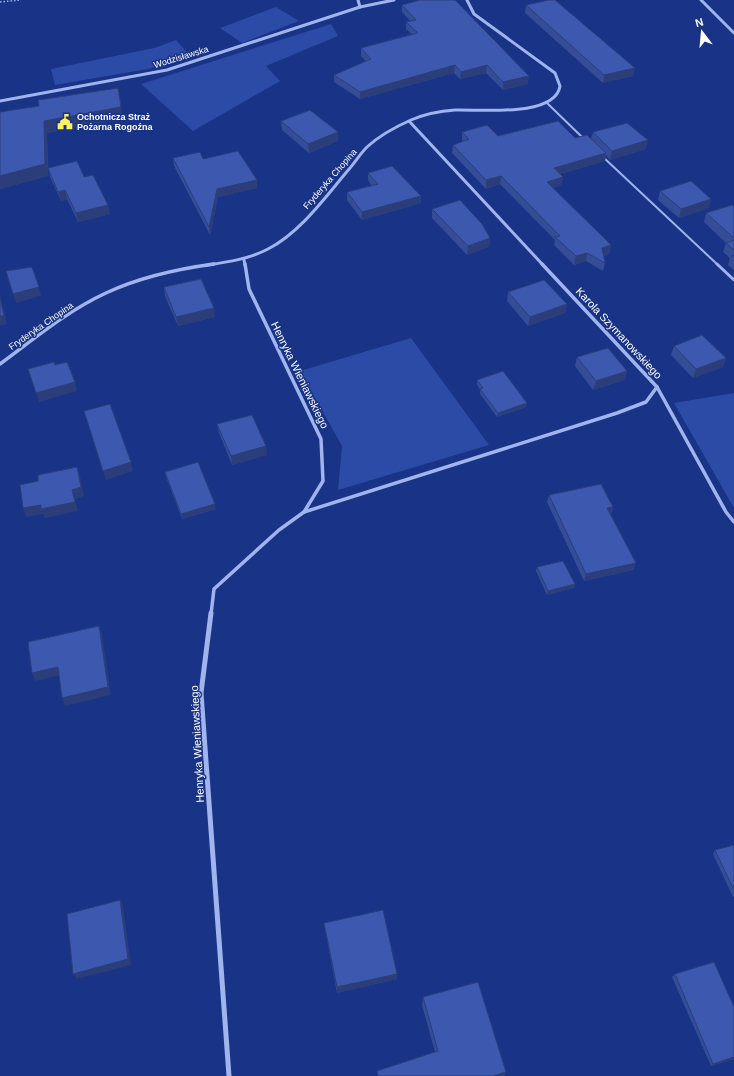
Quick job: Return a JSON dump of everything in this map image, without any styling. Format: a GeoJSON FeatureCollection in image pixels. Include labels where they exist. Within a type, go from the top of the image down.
{"type":"FeatureCollection","features":[{"type":"Feature","properties":{"kind":"street"},"geometry":{"type":"LineString","coordinates":[[358,0],[360,8]]}},
{"type":"Feature","properties":{"kind":"street","name":"Wodzisławska"},"geometry":{"type":"LineString","coordinates":[[0,101],[167,70],[325,17],[394,0]]}},
{"type":"Feature","properties":{"kind":"street"},"geometry":{"type":"LineString","coordinates":[[467,0],[469,6],[478,16],[555,73],[559,79],[560,90],[558,95],[547,103]]}},
{"type":"Feature","properties":{"kind":"street"},"geometry":{"type":"LineString","coordinates":[[701,0],[734,32]]}},
{"type":"Feature","properties":{"kind":"street","name":"Fryderyka Chopina"},"geometry":{"type":"LineString","coordinates":[[0,364],[92,300],[121,286],[156,275],[244,260],[276,244],[298,227],[371,143],[409,121],[440,113],[526,108],[547,103]]}},
{"type":"Feature","properties":{"kind":"street","name":"Karola Szymanowskiego"},"geometry":{"type":"LineString","coordinates":[[304,512],[617,413],[646,402],[657,387],[409,121]]}},
{"type":"Feature","properties":{"kind":"street","name":"Henryka Wieniawskiego"},"geometry":{"type":"LineString","coordinates":[[229,1076],[201,693],[214,589],[279,530],[304,512],[323,480],[321,439],[249,289],[244,260]]}},
{"type":"Feature","properties":{"kind":"street"},"geometry":{"type":"LineString","coordinates":[[657,387],[726,512],[734,522]]}},
{"type":"Feature","properties":{"kind":"lane"},"geometry":{"type":"LineString","coordinates":[[547,103],[587,141]]}},
{"type":"Feature","properties":{"kind":"lane"},"geometry":{"type":"LineString","coordinates":[[598,151],[734,280]]}},
{"type":"Feature","properties":{"kind":"path"},"geometry":{"type":"LineString","coordinates":[[0,2],[21,0]]}},
{"type":"Feature","properties":{"kind":"shaded area"},"geometry":{"type":"Polygon","coordinates":[[[276,7],[299,21],[242,43],[220,28],[276,7]]]}},
{"type":"Feature","properties":{"kind":"shaded area"},"geometry":{"type":"Polygon","coordinates":[[[331,24],[338,36],[266,66],[280,81],[193,131],[141,84],[331,24]]]}},
{"type":"Feature","properties":{"kind":"shaded area"},"geometry":{"type":"Polygon","coordinates":[[[176,40],[190,56],[148,69],[55,85],[51,69],[154,48],[176,40]]]}},
{"type":"Feature","properties":{"kind":"shaded area"},"geometry":{"type":"Polygon","coordinates":[[[411,338],[489,445],[338,490],[342,446],[300,371],[411,338]]]}},
{"type":"Feature","properties":{"kind":"shaded area"},"geometry":{"type":"Polygon","coordinates":[[[734,393],[734,508],[674,403],[734,393]]]}},
{"type":"Feature","properties":{"kind":"building"},"geometry":{"type":"Polygon","coordinates":[[[420,0],[455,0],[529,76],[503,82],[487,65],[461,72],[455,65],[360,92],[334,75],[371,59],[361,48],[418,33],[406,22],[416,20],[402,5],[420,0]]]}},
{"type":"Feature","properties":{"kind":"building"},"geometry":{"type":"Polygon","coordinates":[[[555,0],[635,68],[604,75],[526,5],[555,0]]]}},
{"type":"Feature","properties":{"kind":"building"},"geometry":{"type":"Polygon","coordinates":[[[118,88],[121,107],[44,121],[45,164],[0,176],[0,112],[39,106],[38,100],[118,88]]]}},
{"type":"Feature","properties":{"kind":"building"},"geometry":{"type":"Polygon","coordinates":[[[310,110],[338,132],[308,144],[281,121],[310,110]]]}},
{"type":"Feature","properties":{"kind":"building"},"geometry":{"type":"Polygon","coordinates":[[[558,121],[575,138],[587,135],[606,153],[554,168],[563,177],[547,182],[611,245],[602,248],[605,263],[587,253],[576,256],[555,237],[560,236],[501,176],[486,180],[453,145],[469,139],[462,132],[487,125],[498,136],[558,121]]]}},
{"type":"Feature","properties":{"kind":"building"},"geometry":{"type":"Polygon","coordinates":[[[627,123],[648,140],[612,151],[593,132],[627,123]]]}},
{"type":"Feature","properties":{"kind":"building"},"geometry":{"type":"Polygon","coordinates":[[[238,151],[257,180],[217,189],[209,227],[173,158],[200,152],[203,159],[238,151]]]}},
{"type":"Feature","properties":{"kind":"building"},"geometry":{"type":"Polygon","coordinates":[[[77,161],[84,177],[93,175],[108,205],[76,213],[65,190],[58,192],[48,168],[77,161]]]}},
{"type":"Feature","properties":{"kind":"building"},"geometry":{"type":"Polygon","coordinates":[[[392,166],[421,196],[362,212],[347,192],[378,184],[368,173],[392,166]]]}},
{"type":"Feature","properties":{"kind":"building"},"geometry":{"type":"Polygon","coordinates":[[[691,181],[711,199],[681,209],[660,191],[691,181]]]}},
{"type":"Feature","properties":{"kind":"building"},"geometry":{"type":"Polygon","coordinates":[[[460,200],[482,224],[490,238],[468,246],[432,209],[460,200]]]}},
{"type":"Feature","properties":{"kind":"building"},"geometry":{"type":"Polygon","coordinates":[[[732,205],[734,207],[734,238],[706,213],[732,205]]]}},
{"type":"Feature","properties":{"kind":"building"},"geometry":{"type":"Polygon","coordinates":[[[734,240],[734,250],[726,243],[734,240]]]}},
{"type":"Feature","properties":{"kind":"building"},"geometry":{"type":"Polygon","coordinates":[[[32,267],[39,287],[13,294],[6,271],[32,267]]]}},
{"type":"Feature","properties":{"kind":"building"},"geometry":{"type":"Polygon","coordinates":[[[201,279],[214,308],[176,317],[164,287],[201,279]]]}},
{"type":"Feature","properties":{"kind":"building"},"geometry":{"type":"Polygon","coordinates":[[[544,280],[567,304],[530,317],[508,292],[544,280]]]}},
{"type":"Feature","properties":{"kind":"building"},"geometry":{"type":"Polygon","coordinates":[[[0,298],[4,316],[0,316],[0,298]]]}},
{"type":"Feature","properties":{"kind":"building"},"geometry":{"type":"Polygon","coordinates":[[[702,335],[726,358],[696,369],[674,346],[702,335]]]}},
{"type":"Feature","properties":{"kind":"building"},"geometry":{"type":"Polygon","coordinates":[[[608,348],[627,371],[596,381],[577,357],[608,348]]]}},
{"type":"Feature","properties":{"kind":"building"},"geometry":{"type":"Polygon","coordinates":[[[54,362],[55,365],[67,362],[75,382],[36,393],[28,369],[54,362]]]}},
{"type":"Feature","properties":{"kind":"building"},"geometry":{"type":"Polygon","coordinates":[[[503,371],[527,403],[498,413],[480,389],[483,388],[477,380],[503,371]]]}},
{"type":"Feature","properties":{"kind":"building"},"geometry":{"type":"Polygon","coordinates":[[[110,404],[131,462],[103,471],[84,411],[110,404]]]}},
{"type":"Feature","properties":{"kind":"building"},"geometry":{"type":"Polygon","coordinates":[[[252,415],[266,446],[231,456],[217,424],[252,415]]]}},
{"type":"Feature","properties":{"kind":"building"},"geometry":{"type":"Polygon","coordinates":[[[198,462],[215,504],[181,514],[165,472],[198,462]]]}},
{"type":"Feature","properties":{"kind":"building"},"geometry":{"type":"Polygon","coordinates":[[[77,467],[81,487],[72,490],[75,502],[41,509],[41,505],[23,508],[20,485],[38,481],[38,475],[77,467]]]}},
{"type":"Feature","properties":{"kind":"building"},"geometry":{"type":"Polygon","coordinates":[[[601,484],[613,507],[607,508],[636,563],[586,574],[549,495],[601,484]]]}},
{"type":"Feature","properties":{"kind":"building"},"geometry":{"type":"Polygon","coordinates":[[[563,561],[575,584],[548,591],[537,567],[563,561]]]}},
{"type":"Feature","properties":{"kind":"building"},"geometry":{"type":"Polygon","coordinates":[[[99,626],[108,687],[62,698],[58,667],[32,673],[28,642],[99,626]]]}},
{"type":"Feature","properties":{"kind":"building"},"geometry":{"type":"Polygon","coordinates":[[[734,845],[734,890],[715,850],[734,845]]]}},
{"type":"Feature","properties":{"kind":"building"},"geometry":{"type":"Polygon","coordinates":[[[120,900],[128,959],[73,974],[67,914],[120,900]]]}},
{"type":"Feature","properties":{"kind":"building"},"geometry":{"type":"Polygon","coordinates":[[[383,910],[397,974],[337,987],[324,923],[383,910]]]}},
{"type":"Feature","properties":{"kind":"building"},"geometry":{"type":"Polygon","coordinates":[[[714,962],[734,1007],[734,1057],[713,1064],[675,974],[714,962]]]}},
{"type":"Feature","properties":{"kind":"building"},"geometry":{"type":"Polygon","coordinates":[[[478,982],[506,1072],[493,1076],[378,1076],[377,1071],[438,1051],[423,997],[478,982]]]}},
{"type":"Feature","properties":{"kind":"place","name":"Ochotnicza Straż Pożarna Rogoźna"},"geometry":{"type":"Point","coordinates":[65,122]}}]}
